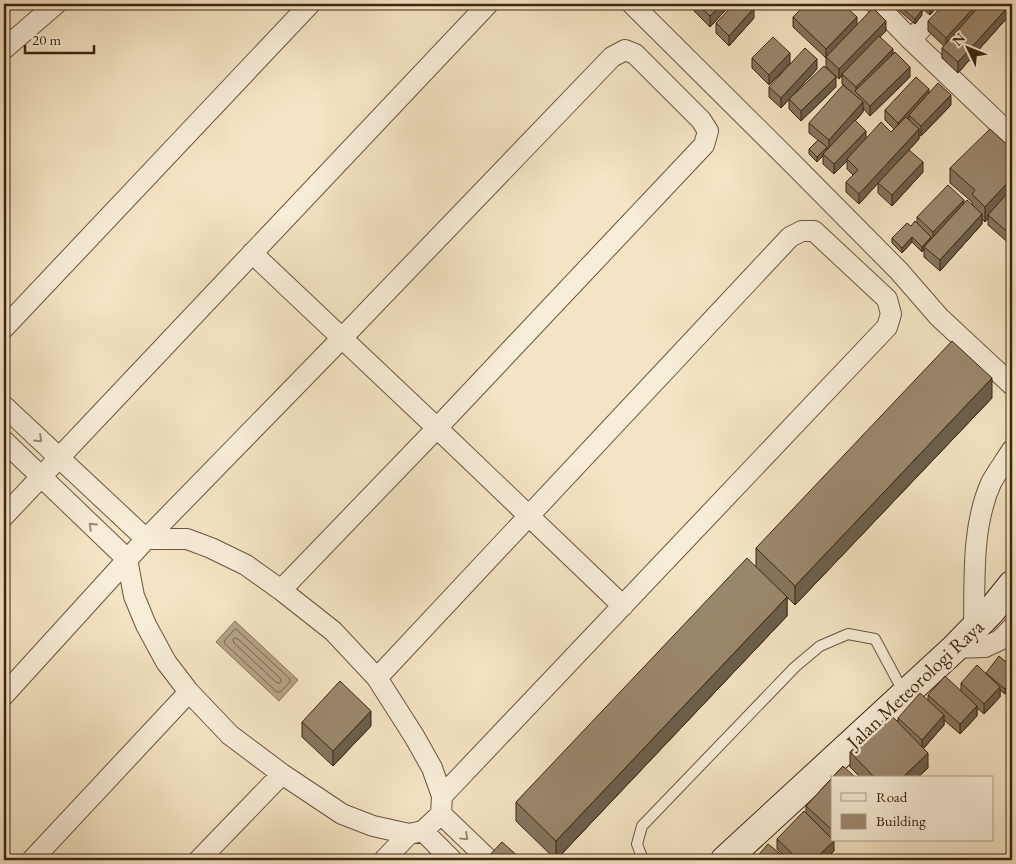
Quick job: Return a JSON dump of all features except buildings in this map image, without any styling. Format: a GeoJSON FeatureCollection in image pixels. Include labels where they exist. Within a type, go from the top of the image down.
{"type":"FeatureCollection","features":[{"type":"Feature","properties":{"kind":"main road","name":"Jalan Meteorologi Raya"},"geometry":{"type":"LineString","coordinates":[[725,860],[974,629],[1012,585]]}},
{"type":"Feature","properties":{"kind":"street"},"geometry":{"type":"LineString","coordinates":[[4,50],[56,4]]}},
{"type":"Feature","properties":{"kind":"street"},"geometry":{"type":"LineString","coordinates":[[4,328],[310,4]]}},
{"type":"Feature","properties":{"kind":"street"},"geometry":{"type":"LineString","coordinates":[[4,516],[488,4]]}},
{"type":"Feature","properties":{"kind":"street"},"geometry":{"type":"LineString","coordinates":[[632,4],[899,271],[939,317],[1012,385]]}},
{"type":"Feature","properties":{"kind":"street"},"geometry":{"type":"LineString","coordinates":[[876,4],[1012,136]]}},
{"type":"Feature","properties":{"kind":"street"},"geometry":{"type":"LineString","coordinates":[[911,40],[943,4]]}},
{"type":"Feature","properties":{"kind":"street"},"geometry":{"type":"LineString","coordinates":[[4,695],[146,539],[612,56],[625,50],[635,54],[701,120],[708,131],[704,145],[281,590]]}},
{"type":"Feature","properties":{"kind":"street"},"geometry":{"type":"LineString","coordinates":[[377,678],[790,238],[802,231],[814,231],[887,299],[891,314],[887,327],[623,606],[416,833],[384,860]]}},
{"type":"Feature","properties":{"kind":"street"},"geometry":{"type":"LineString","coordinates":[[252,253],[623,606]]}},
{"type":"Feature","properties":{"kind":"street"},"geometry":{"type":"LineString","coordinates":[[4,406],[146,539],[187,539],[246,565],[333,630],[377,678],[432,768],[441,805],[489,860]]}},
{"type":"Feature","properties":{"kind":"street"},"geometry":{"type":"LineString","coordinates":[[4,441],[127,559],[134,596],[146,625],[166,662],[189,692],[230,735],[282,774],[342,814],[374,826],[416,833],[452,860]]}},
{"type":"Feature","properties":{"kind":"street"},"geometry":{"type":"LineString","coordinates":[[974,629],[976,548],[979,523],[992,482],[1012,450]]}},
{"type":"Feature","properties":{"kind":"street"},"geometry":{"type":"LineString","coordinates":[[954,648],[985,647],[1000,640],[1012,628]]}},
{"type":"Feature","properties":{"kind":"street"},"geometry":{"type":"LineString","coordinates":[[32,860],[189,692]]}},
{"type":"Feature","properties":{"kind":"street"},"geometry":{"type":"LineString","coordinates":[[199,860],[282,774]]}},
{"type":"Feature","properties":{"kind":"lane"},"geometry":{"type":"LineString","coordinates":[[643,860],[637,844],[642,826],[795,668],[820,646],[848,634],[875,639],[905,694]]}},
{"type":"Feature","properties":{"kind":"water"},"geometry":{"type":"Polygon","coordinates":[[[235,621],[298,680],[279,701],[216,642],[235,621]]]}}]}
